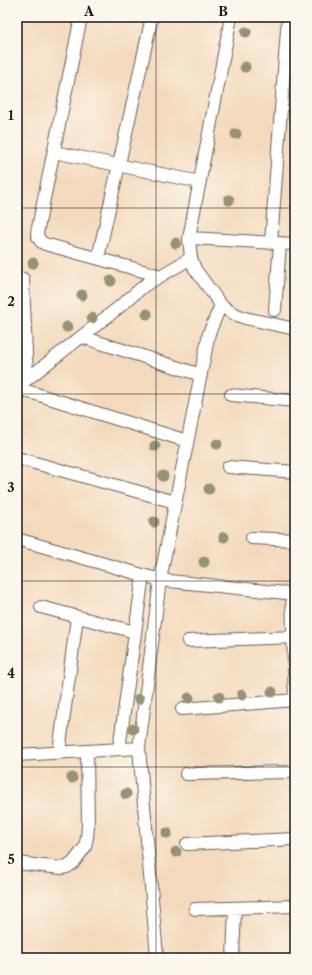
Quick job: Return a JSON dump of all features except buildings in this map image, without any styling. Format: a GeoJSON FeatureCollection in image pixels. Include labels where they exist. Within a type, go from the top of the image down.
{"type":"FeatureCollection","features":[{"type":"Feature","properties":{"kind":"street"},"geometry":{"type":"LineString","coordinates":[[81,17],[37,233],[38,239],[45,244],[161,276]]}},
{"type":"Feature","properties":{"kind":"street"},"geometry":{"type":"LineString","coordinates":[[98,258],[152,17]]}},
{"type":"Feature","properties":{"kind":"street"},"geometry":{"type":"LineString","coordinates":[[231,17],[189,238],[191,258],[195,269],[221,305],[232,313],[245,318],[295,329]]}},
{"type":"Feature","properties":{"kind":"street"},"geometry":{"type":"LineString","coordinates":[[275,310],[275,243],[288,17]]}},
{"type":"Feature","properties":{"kind":"street"},"geometry":{"type":"LineString","coordinates":[[54,152],[200,182]]}},
{"type":"Feature","properties":{"kind":"street"},"geometry":{"type":"LineString","coordinates":[[189,238],[295,244]]}},
{"type":"Feature","properties":{"kind":"street"},"geometry":{"type":"LineString","coordinates":[[17,387],[82,337],[144,285],[191,258]]}},
{"type":"Feature","properties":{"kind":"street"},"geometry":{"type":"LineString","coordinates":[[23,280],[27,379]]}},
{"type":"Feature","properties":{"kind":"street"},"geometry":{"type":"LineString","coordinates":[[157,956],[139,748],[160,580],[209,333],[221,305]]}},
{"type":"Feature","properties":{"kind":"street"},"geometry":{"type":"LineString","coordinates":[[82,337],[200,375]]}},
{"type":"Feature","properties":{"kind":"street"},"geometry":{"type":"LineString","coordinates":[[17,387],[187,441]]}},
{"type":"Feature","properties":{"kind":"street"},"geometry":{"type":"LineString","coordinates":[[231,395],[295,401]]}},
{"type":"Feature","properties":{"kind":"street"},"geometry":{"type":"LineString","coordinates":[[17,458],[175,502]]}},
{"type":"Feature","properties":{"kind":"street"},"geometry":{"type":"LineString","coordinates":[[228,467],[295,472]]}},
{"type":"Feature","properties":{"kind":"street"},"geometry":{"type":"LineString","coordinates":[[252,538],[295,540]]}},
{"type":"Feature","properties":{"kind":"street"},"geometry":{"type":"LineString","coordinates":[[17,539],[160,580],[293,593],[295,701],[182,709]]}},
{"type":"Feature","properties":{"kind":"street"},"geometry":{"type":"LineString","coordinates":[[118,749],[143,575]]}},
{"type":"Feature","properties":{"kind":"street"},"geometry":{"type":"LineString","coordinates":[[42,607],[135,632]]}},
{"type":"Feature","properties":{"kind":"street"},"geometry":{"type":"LineString","coordinates":[[59,752],[77,617]]}},
{"type":"Feature","properties":{"kind":"street"},"geometry":{"type":"LineString","coordinates":[[188,641],[294,637]]}},
{"type":"Feature","properties":{"kind":"street"},"geometry":{"type":"LineString","coordinates":[[17,755],[139,748]]}},
{"type":"Feature","properties":{"kind":"street"},"geometry":{"type":"LineString","coordinates":[[17,863],[61,868],[73,863],[85,847],[88,826],[86,751]]}},
{"type":"Feature","properties":{"kind":"street"},"geometry":{"type":"LineString","coordinates":[[186,774],[295,772]]}},
{"type":"Feature","properties":{"kind":"street"},"geometry":{"type":"LineString","coordinates":[[187,844],[295,839]]}},
{"type":"Feature","properties":{"kind":"street"},"geometry":{"type":"LineString","coordinates":[[195,909],[295,906]]}},
{"type":"Feature","properties":{"kind":"street"},"geometry":{"type":"LineString","coordinates":[[233,958],[235,908]]}}]}
